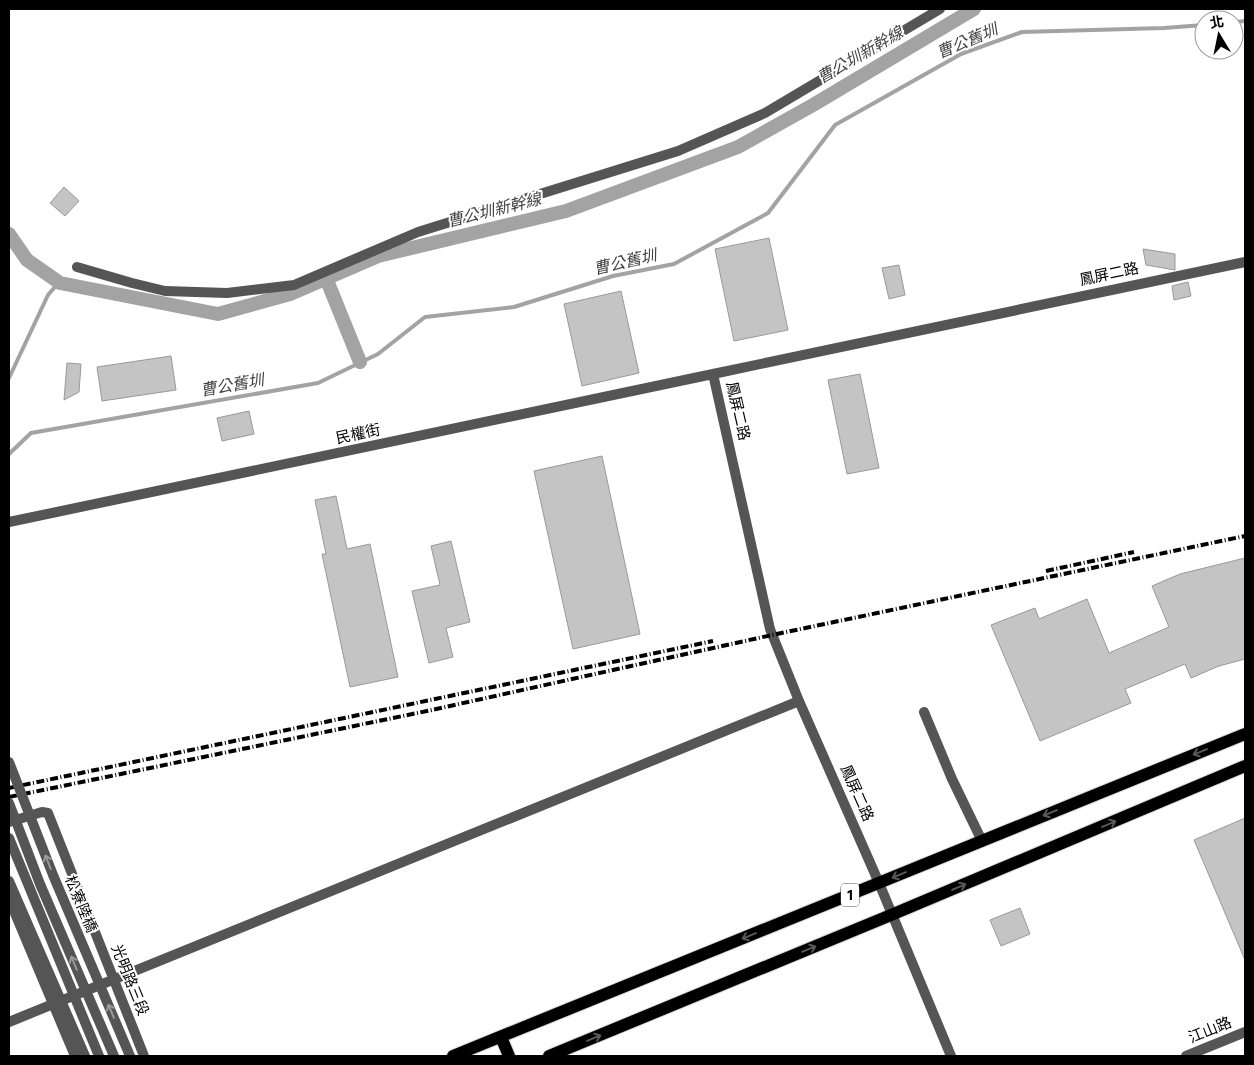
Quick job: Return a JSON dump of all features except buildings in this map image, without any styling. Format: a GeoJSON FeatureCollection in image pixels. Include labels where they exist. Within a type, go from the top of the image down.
{"type":"FeatureCollection","features":[{"type":"Feature","properties":{"kind":"main road","name":"1"},"geometry":{"type":"LineString","coordinates":[[453,1056],[1245,734]]}},
{"type":"Feature","properties":{"kind":"main road","name":"1"},"geometry":{"type":"LineString","coordinates":[[549,1056],[892,915],[1245,766]]}},
{"type":"Feature","properties":{"kind":"main road"},"geometry":{"type":"LineString","coordinates":[[501,1037],[509,1056]]}},
{"type":"Feature","properties":{"kind":"street"},"geometry":{"type":"LineString","coordinates":[[77,267],[132,283],[166,290],[227,293],[294,285],[418,232],[678,152],[764,113],[940,9]]}},
{"type":"Feature","properties":{"kind":"street","name":"鳳屏二路"},"geometry":{"type":"LineString","coordinates":[[951,1056],[770,629],[713,374],[1245,262]]}},
{"type":"Feature","properties":{"kind":"street","name":"民權街"},"geometry":{"type":"LineString","coordinates":[[9,522],[713,374]]}},
{"type":"Feature","properties":{"kind":"street"},"geometry":{"type":"LineString","coordinates":[[9,1022],[799,701]]}},
{"type":"Feature","properties":{"kind":"street"},"geometry":{"type":"LineString","coordinates":[[924,712],[952,779],[982,841]]}},
{"type":"Feature","properties":{"kind":"street","name":"松寮陸橋"},"geometry":{"type":"LineString","coordinates":[[9,762],[53,875],[130,1056]]}},
{"type":"Feature","properties":{"kind":"street","name":"松寮陸橋"},"geometry":{"type":"LineString","coordinates":[[9,803],[40,884],[114,1056]]}},
{"type":"Feature","properties":{"kind":"street","name":"光明路三段"},"geometry":{"type":"LineString","coordinates":[[9,822],[42,812],[48,813],[144,1056]]}},
{"type":"Feature","properties":{"kind":"street"},"geometry":{"type":"LineString","coordinates":[[9,838],[99,1056]]}},
{"type":"Feature","properties":{"kind":"street"},"geometry":{"type":"LineString","coordinates":[[9,881],[85,1056]]}},
{"type":"Feature","properties":{"kind":"street"},"geometry":{"type":"LineString","coordinates":[[9,899],[75,1056]]}},
{"type":"Feature","properties":{"kind":"street","name":"江山路"},"geometry":{"type":"LineString","coordinates":[[1186,1056],[1245,1032]]}},
{"type":"Feature","properties":{"kind":"waterway","name":"曹公圳新幹線"},"geometry":{"type":"LineString","coordinates":[[9,234],[27,260],[60,283],[218,314],[290,294],[378,256],[566,211],[738,147],[813,105],[974,9]]}},
{"type":"Feature","properties":{"kind":"waterway","name":"曹公舊圳"},"geometry":{"type":"LineString","coordinates":[[9,454],[31,433],[318,383],[378,354],[425,317],[514,307],[613,276],[674,264],[768,213],[835,125],[961,54],[1022,32],[1194,26]]}},
{"type":"Feature","properties":{"kind":"waterway"},"geometry":{"type":"LineString","coordinates":[[326,278],[360,362]]}},
{"type":"Feature","properties":{"kind":"waterway"},"geometry":{"type":"LineString","coordinates":[[9,378],[48,295],[59,282]]}},
{"type":"Feature","properties":{"kind":"railway"},"geometry":{"type":"LineString","coordinates":[[9,797],[427,711],[772,635],[1245,536]]}},
{"type":"Feature","properties":{"kind":"railway"},"geometry":{"type":"LineString","coordinates":[[1046,571],[1134,552]]}},
{"type":"Feature","properties":{"kind":"railway"},"geometry":{"type":"LineString","coordinates":[[9,788],[713,641]]}}]}
